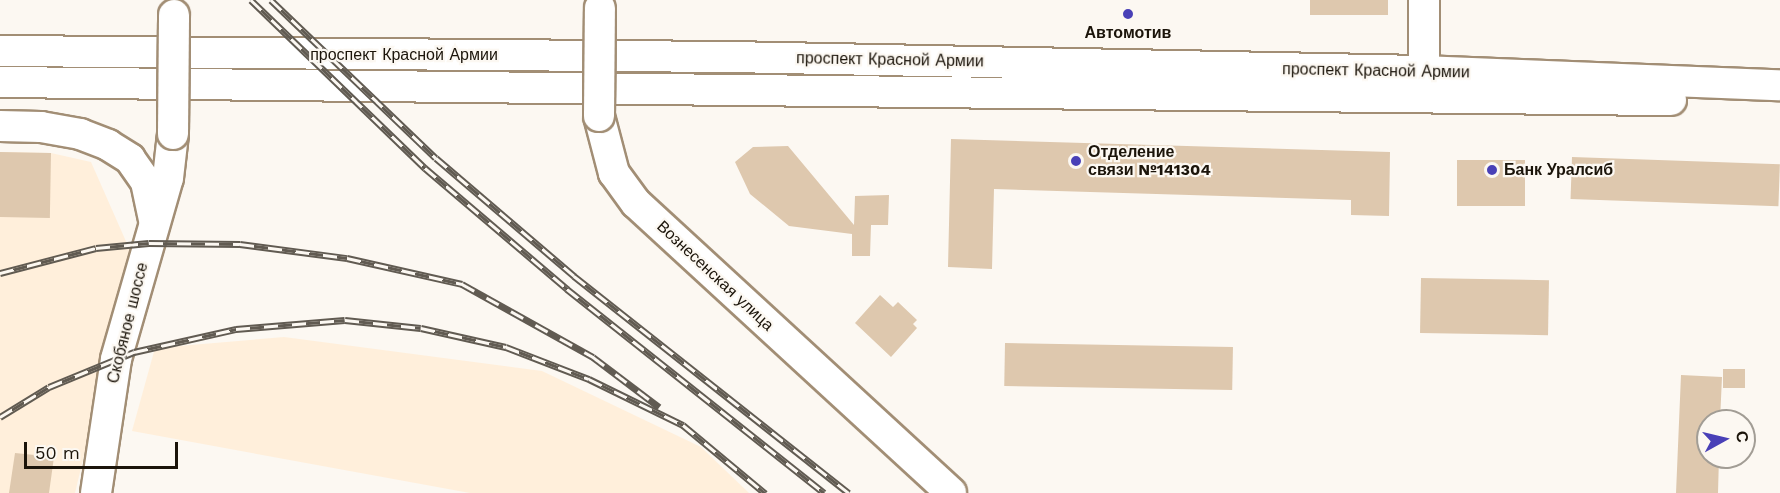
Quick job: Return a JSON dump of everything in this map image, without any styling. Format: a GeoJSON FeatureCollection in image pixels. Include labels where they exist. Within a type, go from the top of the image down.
{"type":"FeatureCollection","features":[{"type":"Feature","properties":{"kind":"main road"},"geometry":{"type":"LineString","coordinates":[[1424,0],[1424,71]]}},
{"type":"Feature","properties":{"kind":"main road","name":"Вознесенская улица"},"geometry":{"type":"LineString","coordinates":[[603,4],[599,116],[614,173],[636,203],[951,493]]}},
{"type":"Feature","properties":{"kind":"main road","name":"Скобяное шоссе"},"geometry":{"type":"LineString","coordinates":[[96,493],[116,359],[168,178],[173,134],[172,7]]}},
{"type":"Feature","properties":{"kind":"main road","name":"проспект Красной Армии"},"geometry":{"type":"LineString","coordinates":[[0,51],[742,57],[1424,71],[1780,85]]}},
{"type":"Feature","properties":{"kind":"main road","name":"проспект Красной Армии"},"geometry":{"type":"LineString","coordinates":[[0,82],[1780,102]]}},
{"type":"Feature","properties":{"kind":"main road"},"geometry":{"type":"LineString","coordinates":[[0,126],[80,134],[130,159],[146,182],[154,225]]}},
{"type":"Feature","properties":{"kind":"shaded area"},"geometry":{"type":"Polygon","coordinates":[[[0,152],[51,153],[91,162],[132,255],[75,493],[0,493],[0,152]]]}},
{"type":"Feature","properties":{"kind":"shaded area"},"geometry":{"type":"Polygon","coordinates":[[[284,337],[542,371],[701,447],[749,493],[470,493],[132,431],[155,348],[284,337]]]}},
{"type":"Feature","properties":{"kind":"building"},"geometry":{"type":"Polygon","coordinates":[[[1310,0],[1388,0],[1388,15],[1310,15],[1310,0]]]}},
{"type":"Feature","properties":{"kind":"building"},"geometry":{"type":"Polygon","coordinates":[[[951,139],[1390,152],[1389,216],[1351,215],[1351,200],[994,189],[992,269],[948,267],[951,139]]]}},
{"type":"Feature","properties":{"kind":"building"},"geometry":{"type":"Polygon","coordinates":[[[788,146],[854,225],[855,196],[889,195],[888,225],[871,225],[870,256],[852,256],[852,234],[789,226],[750,194],[735,162],[753,147],[788,146]]]}},
{"type":"Feature","properties":{"kind":"building"},"geometry":{"type":"Polygon","coordinates":[[[0,152],[51,153],[50,218],[0,217],[0,152]]]}},
{"type":"Feature","properties":{"kind":"building"},"geometry":{"type":"Polygon","coordinates":[[[1572,157],[1780,164],[1778,206],[1571,199],[1572,157]]]}},
{"type":"Feature","properties":{"kind":"building"},"geometry":{"type":"Polygon","coordinates":[[[1457,160],[1525,160],[1525,206],[1457,206],[1457,160]]]}},
{"type":"Feature","properties":{"kind":"building"},"geometry":{"type":"Polygon","coordinates":[[[1421,278],[1549,280],[1548,335],[1420,333],[1421,278]]]}},
{"type":"Feature","properties":{"kind":"building"},"geometry":{"type":"Polygon","coordinates":[[[880,295],[893,307],[898,302],[917,320],[913,324],[917,328],[891,357],[855,323],[880,295]]]}},
{"type":"Feature","properties":{"kind":"building"},"geometry":{"type":"Polygon","coordinates":[[[1005,343],[1233,347],[1232,390],[1004,386],[1005,343]]]}},
{"type":"Feature","properties":{"kind":"building"},"geometry":{"type":"Polygon","coordinates":[[[1723,369],[1745,369],[1745,388],[1723,388],[1723,369]]]}},
{"type":"Feature","properties":{"kind":"building"},"geometry":{"type":"Polygon","coordinates":[[[1681,375],[1722,377],[1721,409],[1696,409],[1696,469],[1719,469],[1718,493],[1676,493],[1681,375]]]}},
{"type":"Feature","properties":{"kind":"building"},"geometry":{"type":"Polygon","coordinates":[[[15,453],[54,457],[49,493],[9,493],[15,453]]]}},
{"type":"Feature","properties":{"kind":"railway"},"geometry":{"type":"LineString","coordinates":[[251,0],[425,168],[567,289],[824,493]]}},
{"type":"Feature","properties":{"kind":"railway"},"geometry":{"type":"LineString","coordinates":[[271,0],[436,158],[574,276],[849,493]]}},
{"type":"Feature","properties":{"kind":"railway"},"geometry":{"type":"LineString","coordinates":[[0,273],[96,248],[149,243],[240,244],[347,258],[462,284],[593,357],[659,407]]}},
{"type":"Feature","properties":{"kind":"railway"},"geometry":{"type":"LineString","coordinates":[[0,417],[49,387],[134,352],[236,329],[345,320],[421,328],[506,347],[589,379],[683,425],[765,493]]}},
{"type":"Feature","properties":{"kind":"place","name":"Автомотив"},"geometry":{"type":"Point","coordinates":[1128,14]}},
{"type":"Feature","properties":{"kind":"place","name":"Отделение связи №141304"},"geometry":{"type":"Point","coordinates":[1076,161]}},
{"type":"Feature","properties":{"kind":"place","name":"Банк Уралсиб"},"geometry":{"type":"Point","coordinates":[1492,170]}}]}
